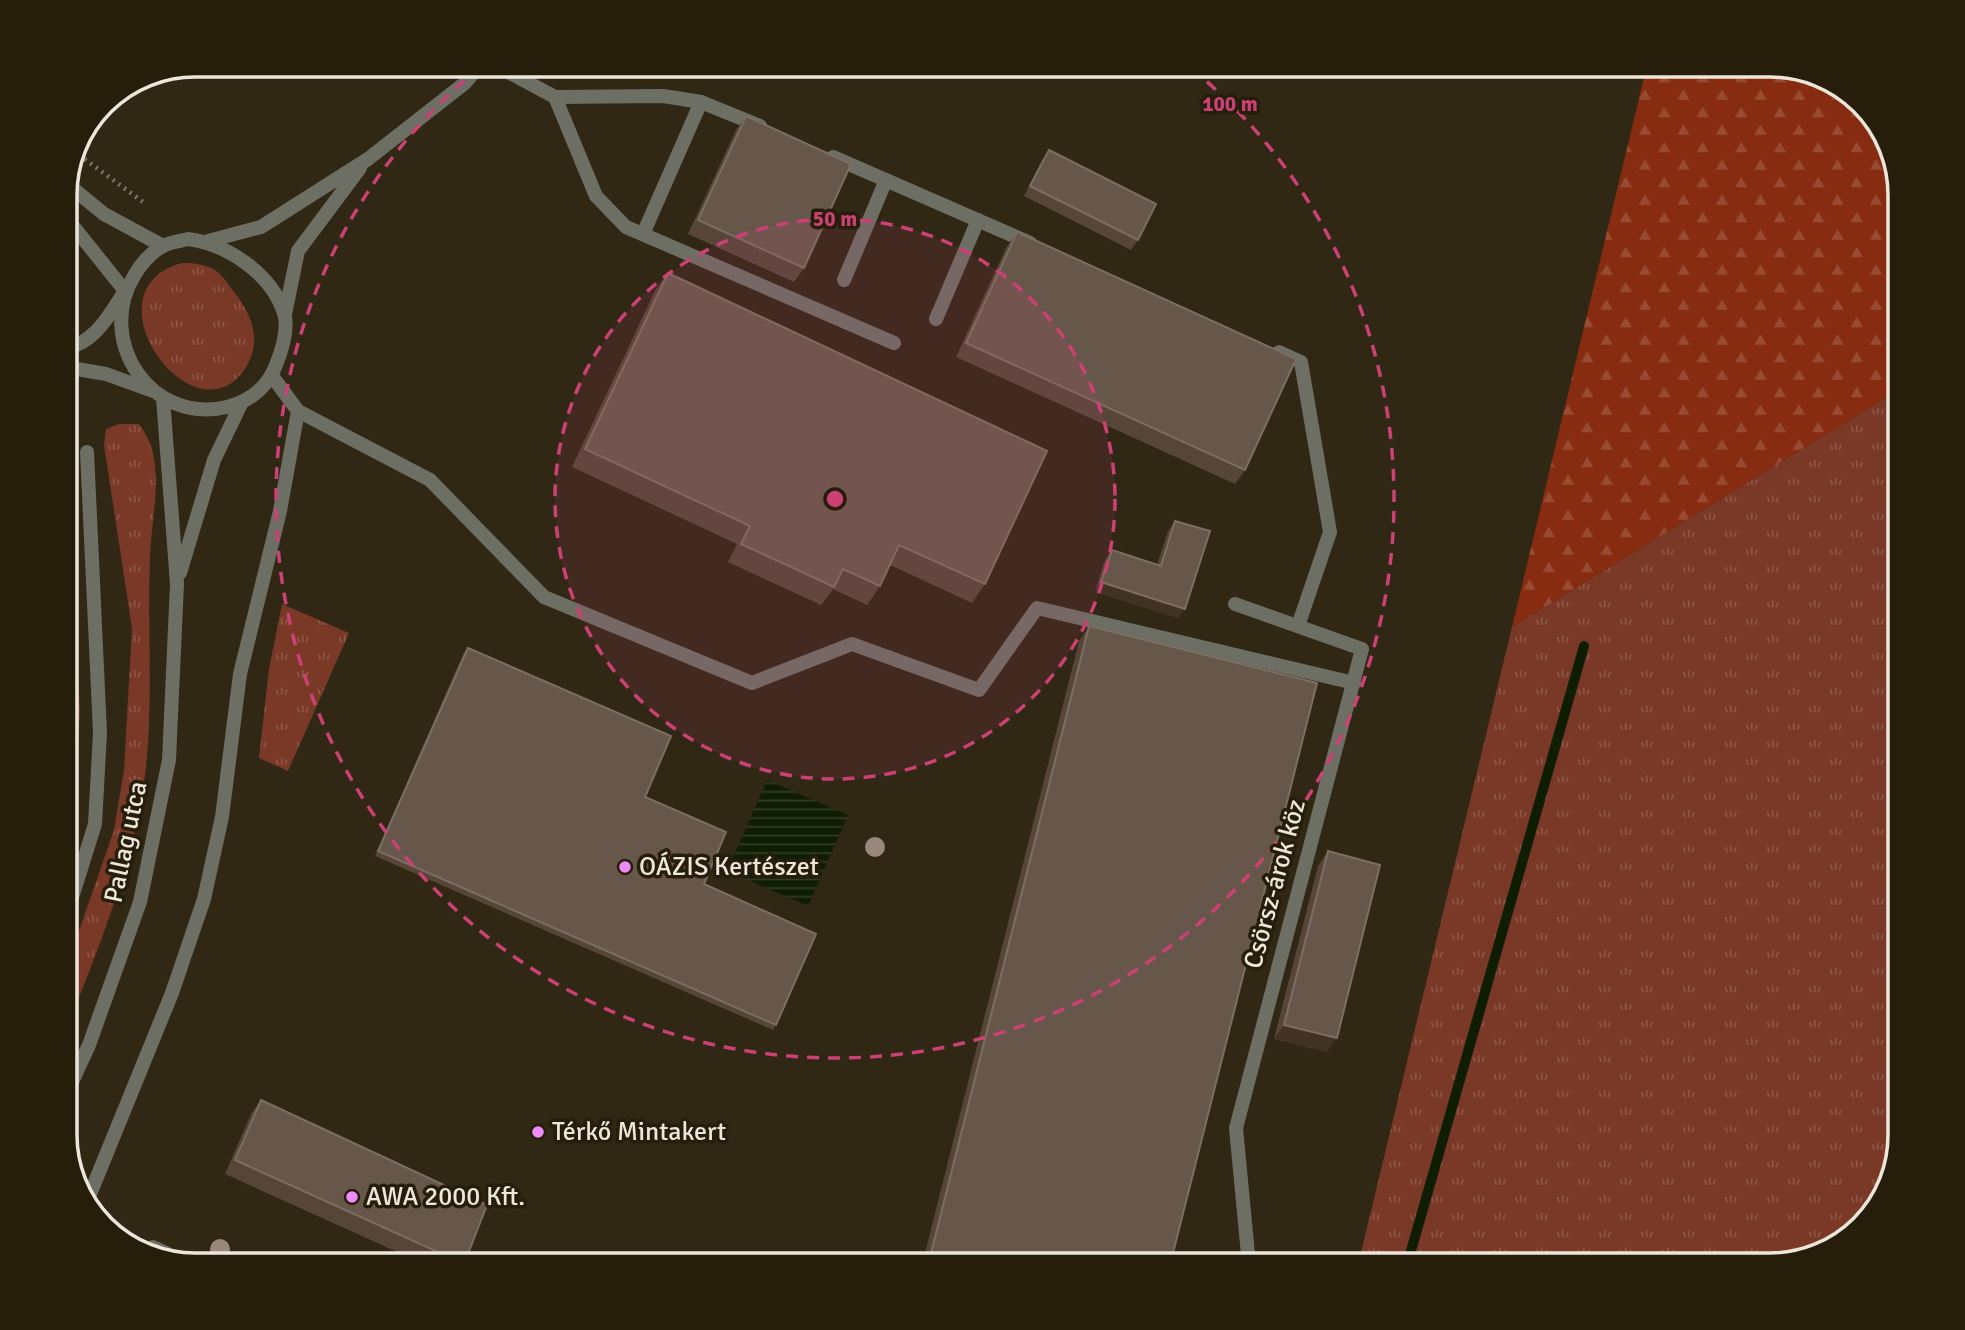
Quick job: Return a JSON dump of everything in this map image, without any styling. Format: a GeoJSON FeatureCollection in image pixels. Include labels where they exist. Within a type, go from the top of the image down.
{"type":"FeatureCollection","features":[{"type":"Feature","properties":{"kind":"street"},"geometry":{"type":"LineString","coordinates":[[208,242],[261,227],[368,159],[470,77]]}},
{"type":"Feature","properties":{"kind":"street"},"geometry":{"type":"LineString","coordinates":[[518,77],[555,97],[663,96],[701,102],[775,132]]}},
{"type":"Feature","properties":{"kind":"street"},"geometry":{"type":"LineString","coordinates":[[555,97],[596,196],[626,227],[894,344]]}},
{"type":"Feature","properties":{"kind":"street"},"geometry":{"type":"LineString","coordinates":[[643,234],[701,102]]}},
{"type":"Feature","properties":{"kind":"street"},"geometry":{"type":"LineString","coordinates":[[824,153],[1040,248]]}},
{"type":"Feature","properties":{"kind":"street"},"geometry":{"type":"LineString","coordinates":[[77,369],[106,374],[188,408],[215,410],[241,404],[258,394],[272,376],[284,346],[285,314],[298,251],[368,159]]}},
{"type":"Feature","properties":{"kind":"street"},"geometry":{"type":"LineString","coordinates":[[844,280],[886,180]]}},
{"type":"Feature","properties":{"kind":"street"},"geometry":{"type":"LineString","coordinates":[[77,192],[104,214],[163,246]]}},
{"type":"Feature","properties":{"kind":"street"},"geometry":{"type":"LineString","coordinates":[[936,319],[978,220]]}},
{"type":"Feature","properties":{"kind":"street"},"geometry":{"type":"LineString","coordinates":[[77,231],[125,291]]}},
{"type":"Feature","properties":{"kind":"street"},"geometry":{"type":"LineString","coordinates":[[77,345],[100,330],[140,265],[163,246],[188,239],[208,242],[243,261],[269,283],[285,314]]}},
{"type":"Feature","properties":{"kind":"street"},"geometry":{"type":"LineString","coordinates":[[125,291],[119,318],[122,346],[134,372],[158,395]]}},
{"type":"Feature","properties":{"kind":"street"},"geometry":{"type":"LineString","coordinates":[[1264,346],[1301,362],[1330,532],[1298,626]]}},
{"type":"Feature","properties":{"kind":"street"},"geometry":{"type":"LineString","coordinates":[[272,376],[298,411],[430,480],[544,597],[752,683],[852,644],[979,690],[1037,608],[1354,683]]}},
{"type":"Feature","properties":{"kind":"street","name":"Pallag utca"},"geometry":{"type":"LineString","coordinates":[[77,1071],[89,1045],[140,902],[169,760],[177,584],[158,395]]}},
{"type":"Feature","properties":{"kind":"street","name":"Pallag utca"},"geometry":{"type":"LineString","coordinates":[[177,584],[214,460],[241,404]]}},
{"type":"Feature","properties":{"kind":"street"},"geometry":{"type":"LineString","coordinates":[[91,1191],[167,1006],[204,899],[222,817],[240,674],[280,511],[298,411]]}},
{"type":"Feature","properties":{"kind":"street"},"geometry":{"type":"LineString","coordinates":[[77,880],[94,824],[100,733],[87,452]]}},
{"type":"Feature","properties":{"kind":"street","name":"Csörsz-árok köz"},"geometry":{"type":"LineString","coordinates":[[1236,604],[1362,649],[1236,1128],[1248,1253]]}},
{"type":"Feature","properties":{"kind":"path"},"geometry":{"type":"LineString","coordinates":[[83,158],[154,209]]}},
{"type":"Feature","properties":{"kind":"green space"},"geometry":{"type":"Polygon","coordinates":[[[1644,77],[1786,78],[1801,81],[1836,97],[1859,117],[1868,129],[1884,164],[1887,179],[1888,396],[1512,627],[1644,77]]]}},
{"type":"Feature","properties":{"kind":"green space"},"geometry":{"type":"Polygon","coordinates":[[[182,263],[202,265],[218,273],[239,298],[250,319],[253,352],[241,374],[220,388],[196,387],[174,374],[155,352],[144,327],[143,301],[154,278],[182,263]]]}},
{"type":"Feature","properties":{"kind":"green space"},"geometry":{"type":"Polygon","coordinates":[[[1888,396],[1887,1151],[1882,1173],[1868,1201],[1848,1224],[1822,1241],[1801,1249],[1770,1253],[1361,1253],[1512,627],[1888,396]]]}},
{"type":"Feature","properties":{"kind":"green space"},"geometry":{"type":"Polygon","coordinates":[[[119,424],[139,424],[148,438],[153,454],[156,488],[150,557],[148,748],[132,842],[102,939],[77,1003],[77,936],[114,830],[124,770],[132,628],[104,445],[106,429],[119,424]]]}},
{"type":"Feature","properties":{"kind":"green space"},"geometry":{"type":"Polygon","coordinates":[[[282,604],[349,633],[288,771],[259,758],[269,669],[282,604]]]}},
{"type":"Feature","properties":{"kind":"green space"},"geometry":{"type":"Polygon","coordinates":[[[77,660],[80,710],[77,766],[77,660]]]}},
{"type":"Feature","properties":{"kind":"shaded area"},"geometry":{"type":"Polygon","coordinates":[[[767,780],[848,815],[808,906],[727,871],[767,780]]]}},
{"type":"Feature","properties":{"kind":"building"},"geometry":{"type":"Polygon","coordinates":[[[746,116],[851,164],[804,268],[698,220],[746,116]]]}},
{"type":"Feature","properties":{"kind":"building"},"geometry":{"type":"Polygon","coordinates":[[[1049,150],[1156,204],[1138,240],[1030,186],[1049,150]]]}},
{"type":"Feature","properties":{"kind":"building"},"geometry":{"type":"Polygon","coordinates":[[[1017,232],[1296,359],[1245,470],[966,343],[1017,232]]]}},
{"type":"Feature","properties":{"kind":"building"},"geometry":{"type":"Polygon","coordinates":[[[668,273],[1047,451],[985,584],[899,545],[880,586],[843,569],[834,587],[741,544],[750,526],[585,449],[668,273]]]}},
{"type":"Feature","properties":{"kind":"building"},"geometry":{"type":"Polygon","coordinates":[[[1175,521],[1210,531],[1185,609],[1101,582],[1112,550],[1161,566],[1175,521]]]}},
{"type":"Feature","properties":{"kind":"building"},"geometry":{"type":"Polygon","coordinates":[[[1089,626],[1317,683],[1173,1253],[931,1253],[1089,626]]]}},
{"type":"Feature","properties":{"kind":"building"},"geometry":{"type":"Polygon","coordinates":[[[468,648],[671,736],[645,797],[726,832],[704,884],[816,934],[776,1025],[378,851],[468,648]]]}},
{"type":"Feature","properties":{"kind":"building"},"geometry":{"type":"Polygon","coordinates":[[[1328,851],[1380,865],[1337,1038],[1284,1025],[1328,851]]]}},
{"type":"Feature","properties":{"kind":"building","name":"AWA 2000 Kft."},"geometry":{"type":"Polygon","coordinates":[[[261,1100],[487,1205],[468,1253],[440,1253],[235,1160],[261,1100]]]}},
{"type":"Feature","properties":{"kind":"waterway"},"geometry":{"type":"LineString","coordinates":[[1410,1253],[1584,646]]}},
{"type":"Feature","properties":{"kind":"place","name":"OÁZIS Kertészet"},"geometry":{"type":"Point","coordinates":[625,867]}},
{"type":"Feature","properties":{"kind":"place","name":"Térkő Mintakert"},"geometry":{"type":"Point","coordinates":[538,1132]}},
{"type":"Feature","properties":{"kind":"place","name":"AWA 2000 Kft."},"geometry":{"type":"Point","coordinates":[352,1197]}}]}
